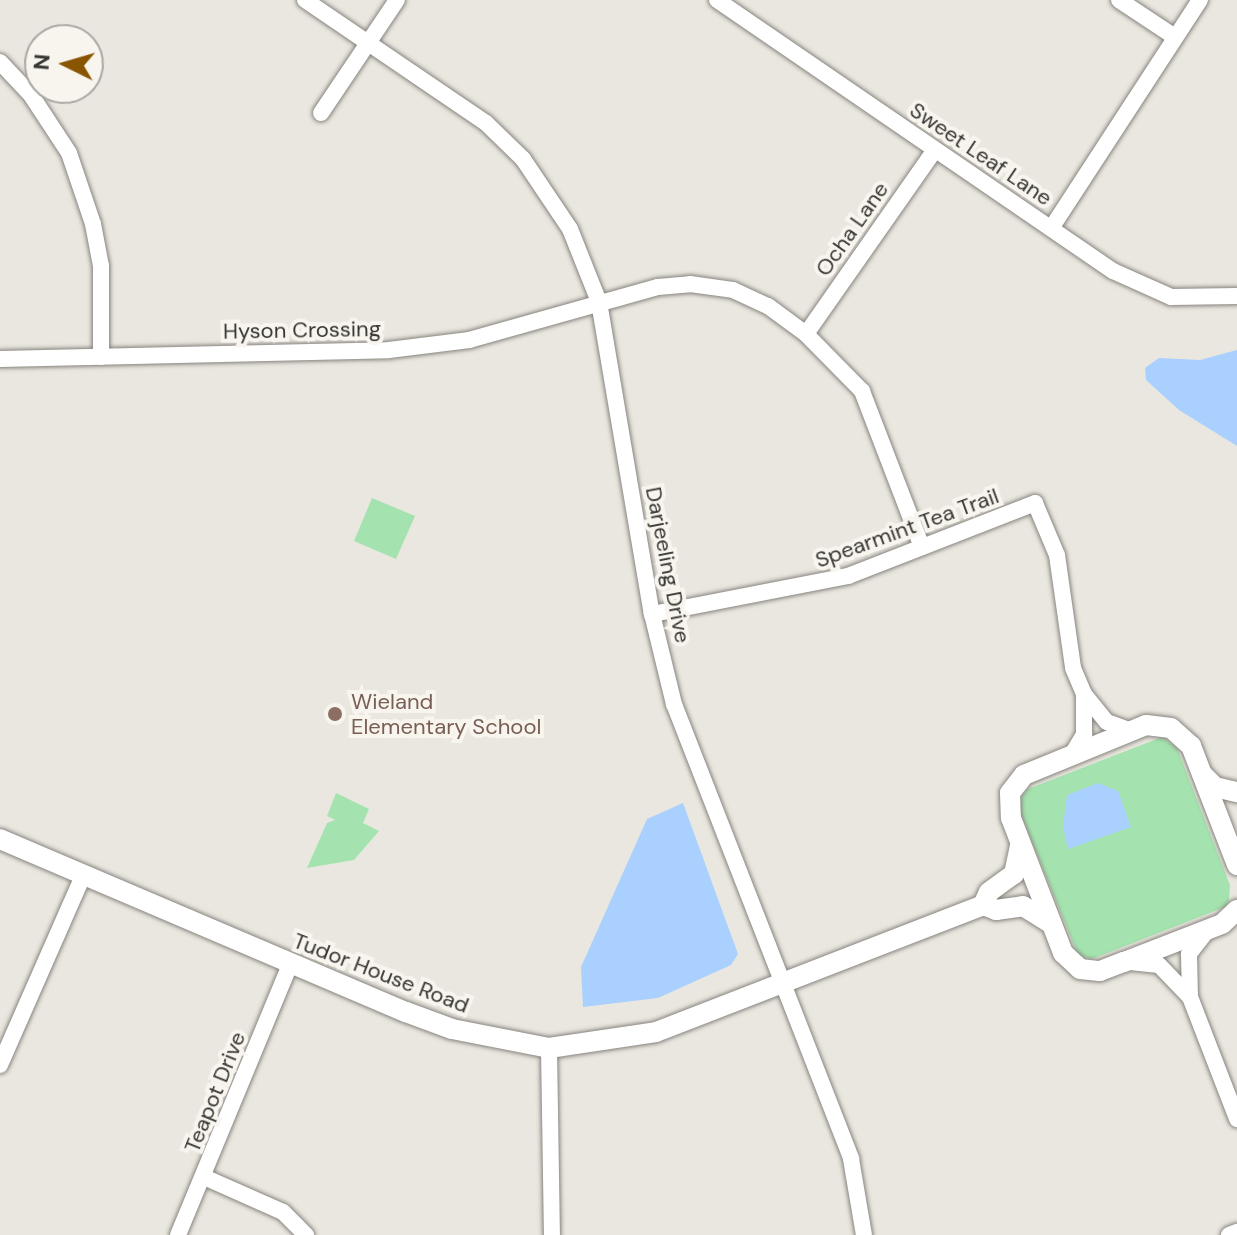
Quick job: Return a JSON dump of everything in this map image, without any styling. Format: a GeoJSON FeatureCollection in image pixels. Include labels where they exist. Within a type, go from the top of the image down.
{"type":"FeatureCollection","features":[{"type":"Feature","properties":{"kind":"street","name":"Darjeeling Drive"},"geometry":{"type":"LineString","coordinates":[[305,0],[486,123],[523,159],[570,229],[599,302],[652,614],[674,704],[851,1159],[864,1235]]}},
{"type":"Feature","properties":{"kind":"street"},"geometry":{"type":"LineString","coordinates":[[321,113],[397,0]]}},
{"type":"Feature","properties":{"kind":"street","name":"Sweet Leaf Lane"},"geometry":{"type":"LineString","coordinates":[[717,0],[935,150],[1148,289],[1196,301],[1237,296]]}},
{"type":"Feature","properties":{"kind":"street"},"geometry":{"type":"LineString","coordinates":[[1119,0],[1175,37]]}},
{"type":"Feature","properties":{"kind":"street"},"geometry":{"type":"LineString","coordinates":[[1052,227],[1200,0]]}},
{"type":"Feature","properties":{"kind":"street"},"geometry":{"type":"LineString","coordinates":[[0,62],[31,95],[69,153],[93,224],[101,266],[101,357]]}},
{"type":"Feature","properties":{"kind":"street","name":"Ocha Lane"},"geometry":{"type":"LineString","coordinates":[[806,334],[935,150]]}},
{"type":"Feature","properties":{"kind":"street","name":"Hyson Crossing"},"geometry":{"type":"LineString","coordinates":[[0,359],[389,350],[469,340],[599,302],[690,284],[733,290],[768,306],[806,334],[862,391],[922,547]]}},
{"type":"Feature","properties":{"kind":"street","name":"Spearmint Tea Trail"},"geometry":{"type":"LineString","coordinates":[[652,614],[814,586],[1035,503],[1057,555],[1073,668],[1084,694]]}},
{"type":"Feature","properties":{"kind":"street"},"geometry":{"type":"LineString","coordinates":[[1084,694],[1107,722],[1132,731]]}},
{"type":"Feature","properties":{"kind":"street"},"geometry":{"type":"LineString","coordinates":[[1071,756],[1084,734],[1084,694]]}},
{"type":"Feature","properties":{"kind":"street"},"geometry":{"type":"LineString","coordinates":[[1234,858],[1201,772],[1182,735],[1158,725],[1132,731],[1024,775],[1010,793],[1011,818],[1063,953],[1080,969],[1100,971],[1207,931],[1237,910]]}},
{"type":"Feature","properties":{"kind":"street"},"geometry":{"type":"LineString","coordinates":[[1201,772],[1215,787],[1237,792]]}},
{"type":"Feature","properties":{"kind":"street"},"geometry":{"type":"LineString","coordinates":[[1234,858],[1237,825]]}},
{"type":"Feature","properties":{"kind":"street","name":"Tudor House Road"},"geometry":{"type":"LineString","coordinates":[[0,839],[290,965],[452,1029],[549,1048],[656,1032],[983,905],[996,910],[1023,906],[1052,924]]}},
{"type":"Feature","properties":{"kind":"street","name":"Tudor House Road"},"geometry":{"type":"LineString","coordinates":[[983,905],[989,892],[1014,874],[1020,841]]}},
{"type":"Feature","properties":{"kind":"street"},"geometry":{"type":"LineString","coordinates":[[0,1065],[83,876]]}},
{"type":"Feature","properties":{"kind":"street"},"geometry":{"type":"LineString","coordinates":[[1207,931],[1189,954],[1190,997],[1237,1119]]}},
{"type":"Feature","properties":{"kind":"street"},"geometry":{"type":"LineString","coordinates":[[1124,962],[1159,965],[1190,997]]}},
{"type":"Feature","properties":{"kind":"street","name":"Teapot Drive"},"geometry":{"type":"LineString","coordinates":[[178,1235],[290,965]]}},
{"type":"Feature","properties":{"kind":"street"},"geometry":{"type":"LineString","coordinates":[[549,1048],[552,1235]]}},
{"type":"Feature","properties":{"kind":"street"},"geometry":{"type":"LineString","coordinates":[[204,1177],[283,1212],[306,1235]]}},
{"type":"Feature","properties":{"kind":"street"},"geometry":{"type":"LineString","coordinates":[[1229,1235],[1237,1232]]}},
{"type":"Feature","properties":{"kind":"green space"},"geometry":{"type":"Polygon","coordinates":[[[372,498],[415,516],[396,559],[354,541],[372,498]]]}},
{"type":"Feature","properties":{"kind":"green space"},"geometry":{"type":"Polygon","coordinates":[[[1162,737],[1177,748],[1230,885],[1229,901],[1225,907],[1092,959],[1078,955],[1019,810],[1022,796],[1028,789],[1162,737]]]}},
{"type":"Feature","properties":{"kind":"green space"},"geometry":{"type":"Polygon","coordinates":[[[336,793],[369,809],[363,823],[379,831],[354,860],[307,868],[327,823],[335,820],[327,816],[336,793]]]}},
{"type":"Feature","properties":{"kind":"water"},"geometry":{"type":"Polygon","coordinates":[[[1237,350],[1237,446],[1179,410],[1146,380],[1145,368],[1159,358],[1200,360],[1237,350]]]}},
{"type":"Feature","properties":{"kind":"water"},"geometry":{"type":"Polygon","coordinates":[[[1098,783],[1118,791],[1131,827],[1068,849],[1063,827],[1067,795],[1098,783]]]}},
{"type":"Feature","properties":{"kind":"water"},"geometry":{"type":"Polygon","coordinates":[[[683,803],[738,954],[731,965],[658,998],[583,1007],[581,967],[647,819],[683,803]]]}},
{"type":"Feature","properties":{"kind":"place","name":"Wieland Elementary School"},"geometry":{"type":"Point","coordinates":[335,714]}}]}
